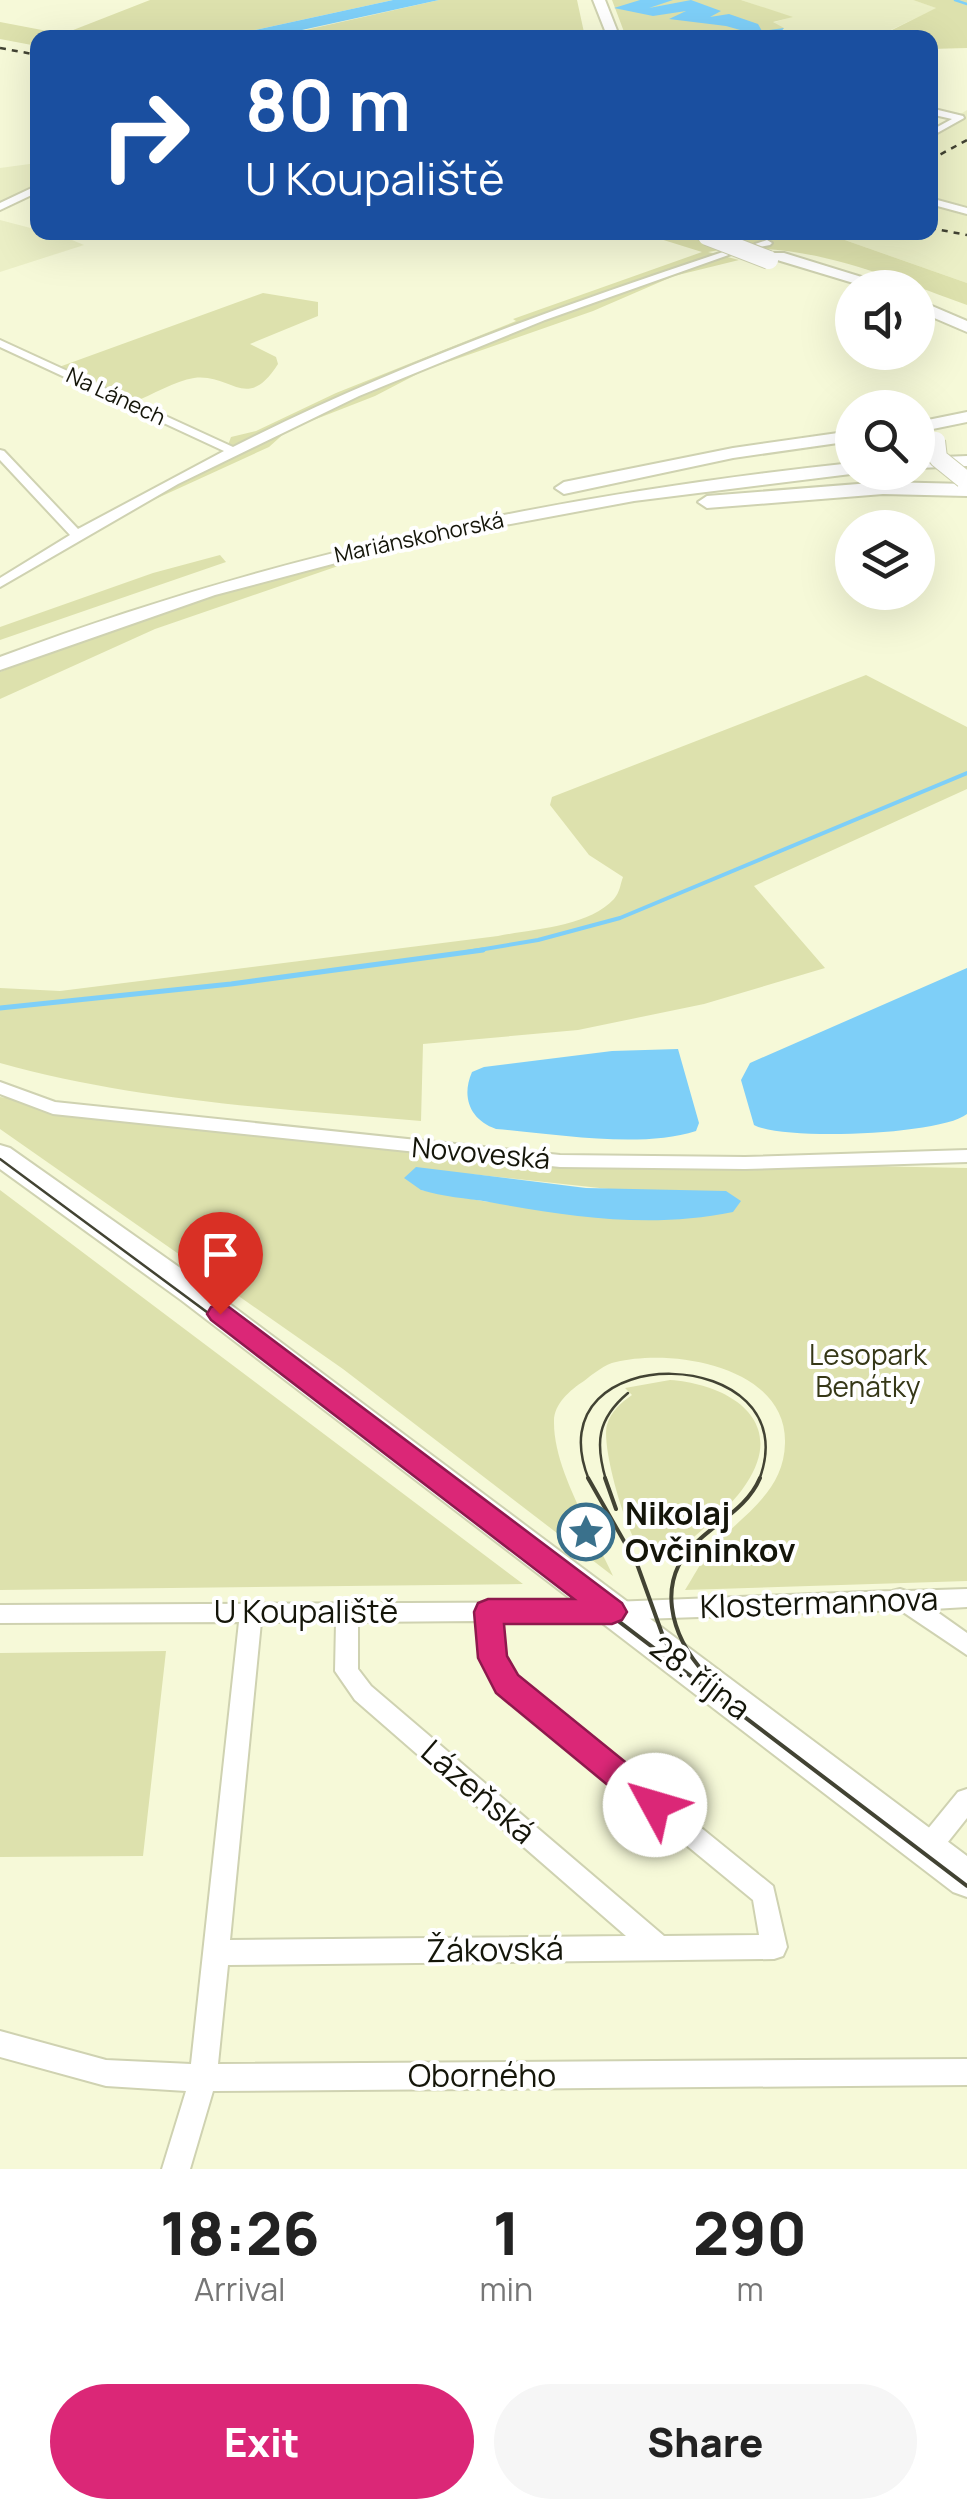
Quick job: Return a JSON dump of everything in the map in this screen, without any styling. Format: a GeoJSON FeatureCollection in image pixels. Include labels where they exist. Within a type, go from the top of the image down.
{"type":"FeatureCollection","features":[{"type":"Feature","properties":{"kind":"main road"},"geometry":{"type":"LineString","coordinates":[[586,0],[609,30]]}},
{"type":"Feature","properties":{"kind":"main road"},"geometry":{"type":"LineString","coordinates":[[600,0],[600,30]]}},
{"type":"Feature","properties":{"kind":"main road"},"geometry":{"type":"LineString","coordinates":[[727,240],[835,271]]}},
{"type":"Feature","properties":{"kind":"main road"},"geometry":{"type":"LineString","coordinates":[[739,240],[835,278]]}},
{"type":"Feature","properties":{"kind":"main road"},"geometry":{"type":"LineString","coordinates":[[935,303],[967,316]]}},
{"type":"Feature","properties":{"kind":"main road"},"geometry":{"type":"LineString","coordinates":[[935,313],[967,327]]}},
{"type":"Feature","properties":{"kind":"main road"},"geometry":{"type":"LineString","coordinates":[[935,424],[967,418]]}},
{"type":"Feature","properties":{"kind":"main road"},"geometry":{"type":"LineString","coordinates":[[966,477],[938,458],[936,441],[944,430],[967,418]]}},
{"type":"Feature","properties":{"kind":"main road"},"geometry":{"type":"LineString","coordinates":[[408,531],[450,512],[668,465],[835,439]]}},
{"type":"Feature","properties":{"kind":"main road"},"geometry":{"type":"LineString","coordinates":[[935,453],[967,452]]}},
{"type":"Feature","properties":{"kind":"main road","name":"Mariánskohorská"},"geometry":{"type":"LineString","coordinates":[[0,649],[200,581],[408,531],[591,491],[835,462]]}},
{"type":"Feature","properties":{"kind":"main road"},"geometry":{"type":"LineString","coordinates":[[935,468],[966,477]]}},
{"type":"Feature","properties":{"kind":"main road","name":"Mariánskohorská"},"geometry":{"type":"LineString","coordinates":[[0,664],[210,590],[408,531],[597,500],[835,471]]}},
{"type":"Feature","properties":{"kind":"main road"},"geometry":{"type":"LineString","coordinates":[[408,531],[966,477]]}},
{"type":"Feature","properties":{"kind":"main road","name":"28. října"},"geometry":{"type":"LineString","coordinates":[[0,1155],[192,1292],[967,1880]]}},
{"type":"Feature","properties":{"kind":"street"},"geometry":{"type":"LineString","coordinates":[[938,113],[960,118],[938,130]]}},
{"type":"Feature","properties":{"kind":"street"},"geometry":{"type":"LineString","coordinates":[[0,207],[30,192]]}},
{"type":"Feature","properties":{"kind":"street"},"geometry":{"type":"LineString","coordinates":[[938,204],[967,210]]}},
{"type":"Feature","properties":{"kind":"street"},"geometry":{"type":"LineString","coordinates":[[0,583],[76,534],[231,450],[371,386],[732,252]]}},
{"type":"Feature","properties":{"kind":"street","name":"Na Lánech"},"geometry":{"type":"LineString","coordinates":[[0,344],[231,450]]}},
{"type":"Feature","properties":{"kind":"street"},"geometry":{"type":"LineString","coordinates":[[0,453],[76,534]]}},
{"type":"Feature","properties":{"kind":"street","name":"Novoveská"},"geometry":{"type":"LineString","coordinates":[[0,1088],[53,1108],[560,1161],[745,1163],[967,1156]]}},
{"type":"Feature","properties":{"kind":"street"},"geometry":{"type":"LineString","coordinates":[[900,1598],[967,1645]]}},
{"type":"Feature","properties":{"kind":"street","name":"Klostermannova"},"geometry":{"type":"LineString","coordinates":[[612,1612],[967,1598]]}},
{"type":"Feature","properties":{"kind":"street"},"geometry":{"type":"LineString","coordinates":[[176,2169],[204,2078],[251,1612]]}},
{"type":"Feature","properties":{"kind":"street","name":"Lázeňská"},"geometry":{"type":"LineString","coordinates":[[347,1612],[347,1671],[363,1693],[659,1948]]}},
{"type":"Feature","properties":{"kind":"street","name":"Žákovská"},"geometry":{"type":"LineString","coordinates":[[216,1953],[774,1947],[764,1894],[507,1684],[492,1658],[488,1612]]}},
{"type":"Feature","properties":{"kind":"street","name":"U Koupaliště"},"geometry":{"type":"LineString","coordinates":[[0,1614],[612,1612]]}},
{"type":"Feature","properties":{"kind":"street"},"geometry":{"type":"LineString","coordinates":[[927,1849],[967,1800]]}},
{"type":"Feature","properties":{"kind":"street","name":"Oborného"},"geometry":{"type":"LineString","coordinates":[[0,2044],[106,2073],[204,2078],[967,2072]]}},
{"type":"Feature","properties":{"kind":"shaded area"},"geometry":{"type":"Polygon","coordinates":[[[741,0],[913,0],[937,8],[891,30],[778,30],[772,23],[791,17],[741,0]]]}},
{"type":"Feature","properties":{"kind":"shaded area"},"geometry":{"type":"Polygon","coordinates":[[[967,110],[967,283],[845,240],[938,240],[938,128],[967,110]]]}},
{"type":"Feature","properties":{"kind":"shaded area"},"geometry":{"type":"Polygon","coordinates":[[[30,164],[30,192],[0,208],[0,168],[30,164]]]}},
{"type":"Feature","properties":{"kind":"shaded area"},"geometry":{"type":"Polygon","coordinates":[[[0,220],[30,228],[30,240],[72,240],[84,245],[0,272],[0,220]]]}},
{"type":"Feature","properties":{"kind":"green space"},"geometry":{"type":"Polygon","coordinates":[[[150,0],[393,0],[255,30],[73,30],[150,0]]]}},
{"type":"Feature","properties":{"kind":"green space"},"geometry":{"type":"Polygon","coordinates":[[[439,0],[577,0],[583,30],[306,30],[439,0]]]}},
{"type":"Feature","properties":{"kind":"green space"},"geometry":{"type":"Polygon","coordinates":[[[612,0],[741,0],[793,17],[773,22],[782,30],[623,30],[612,0]]]}},
{"type":"Feature","properties":{"kind":"green space"},"geometry":{"type":"Polygon","coordinates":[[[913,0],[967,0],[967,48],[938,49],[938,30],[892,30],[936,8],[913,0]]]}},
{"type":"Feature","properties":{"kind":"green space"},"geometry":{"type":"Polygon","coordinates":[[[0,22],[42,30],[30,30],[30,45],[0,39],[0,22]]]}},
{"type":"Feature","properties":{"kind":"green space"},"geometry":{"type":"Polygon","coordinates":[[[663,240],[845,240],[930,270],[869,270],[774,249],[708,252],[739,260],[674,276],[593,311],[425,370],[375,396],[288,430],[269,447],[138,507],[83,539],[82,531],[225,453],[231,437],[256,431],[336,393],[516,321],[513,319],[702,252],[663,240]]]}},
{"type":"Feature","properties":{"kind":"green space"},"geometry":{"type":"Polygon","coordinates":[[[935,272],[967,283],[967,305],[935,293],[935,272]]]}},
{"type":"Feature","properties":{"kind":"green space"},"geometry":{"type":"Polygon","coordinates":[[[263,293],[318,302],[318,316],[250,344],[276,357],[278,364],[257,386],[238,388],[194,378],[134,402],[59,367],[263,293]]]}},
{"type":"Feature","properties":{"kind":"green space"},"geometry":{"type":"Polygon","coordinates":[[[220,555],[226,562],[0,640],[0,627],[153,573],[220,555]]]}},
{"type":"Feature","properties":{"kind":"green space"},"geometry":{"type":"Polygon","coordinates":[[[344,564],[155,629],[0,699],[0,672],[209,597],[291,573],[344,564]]]}},
{"type":"Feature","properties":{"kind":"green space"},"geometry":{"type":"Polygon","coordinates":[[[866,675],[967,727],[967,789],[754,886],[825,968],[704,1004],[578,1030],[423,1044],[421,1121],[156,1095],[0,1063],[0,988],[60,991],[498,936],[590,916],[614,899],[623,877],[589,855],[550,805],[552,797],[866,675]]]}},
{"type":"Feature","properties":{"kind":"green space","name":"Lesopark Benátky"},"geometry":{"type":"Polygon","coordinates":[[[0,1097],[242,1133],[555,1160],[967,1168],[967,1581],[685,1590],[709,1552],[768,1491],[783,1461],[785,1443],[781,1417],[767,1396],[747,1380],[722,1368],[666,1358],[639,1358],[608,1365],[568,1393],[555,1415],[555,1440],[567,1480],[613,1576],[343,1369],[0,1129],[0,1097]],[[470,1174],[421,1190],[488,1202],[618,1190],[470,1174]]]}},
{"type":"Feature","properties":{"kind":"green space"},"geometry":{"type":"Polygon","coordinates":[[[0,1190],[523,1584],[0,1590],[0,1190]]]}},
{"type":"Feature","properties":{"kind":"green space"},"geometry":{"type":"Polygon","coordinates":[[[670,1380],[692,1383],[731,1398],[756,1424],[760,1441],[757,1461],[738,1495],[667,1560],[648,1555],[633,1537],[616,1487],[606,1436],[611,1416],[632,1395],[625,1388],[670,1380]]]}},
{"type":"Feature","properties":{"kind":"green space"},"geometry":{"type":"Polygon","coordinates":[[[166,1651],[143,1856],[0,1857],[0,1653],[166,1651]]]}},
{"type":"Feature","properties":{"kind":"water"},"geometry":{"type":"Polygon","coordinates":[[[393,0],[439,0],[302,30],[255,30],[393,0]]]}},
{"type":"Feature","properties":{"kind":"water"},"geometry":{"type":"Polygon","coordinates":[[[640,0],[673,0],[649,8],[691,0],[721,11],[710,17],[729,14],[758,24],[761,30],[669,19],[686,11],[653,16],[614,8],[640,0]]]}},
{"type":"Feature","properties":{"kind":"water"},"geometry":{"type":"Polygon","coordinates":[[[967,968],[967,1114],[927,1127],[862,1133],[796,1133],[754,1125],[741,1080],[750,1063],[967,968]]]}},
{"type":"Feature","properties":{"kind":"water"},"geometry":{"type":"Polygon","coordinates":[[[678,1049],[699,1123],[696,1131],[624,1140],[496,1129],[474,1114],[468,1099],[472,1072],[484,1067],[612,1051],[678,1049]]]}},
{"type":"Feature","properties":{"kind":"water"},"geometry":{"type":"Polygon","coordinates":[[[416,1167],[586,1188],[726,1191],[741,1201],[733,1212],[672,1220],[580,1216],[421,1190],[404,1178],[416,1167]]]}},
{"type":"Feature","properties":{"kind":"waterway"},"geometry":{"type":"LineString","coordinates":[[955,0],[967,4]]}},
{"type":"Feature","properties":{"kind":"waterway"},"geometry":{"type":"LineString","coordinates":[[467,952],[538,940],[620,918],[967,773]]}},
{"type":"Feature","properties":{"kind":"waterway"},"geometry":{"type":"LineString","coordinates":[[0,1008],[231,984],[483,950]]}},
{"type":"Feature","properties":{"kind":"tram line"},"geometry":{"type":"LineString","coordinates":[[0,1159],[434,1480]]}},
{"type":"Feature","properties":{"kind":"tram line"},"geometry":{"type":"LineString","coordinates":[[589,1480],[582,1432],[598,1399],[631,1380],[672,1374],[713,1381],[746,1402],[764,1435],[759,1480]]}},
{"type":"Feature","properties":{"kind":"tram line"},"geometry":{"type":"LineString","coordinates":[[606,1480],[600,1454],[601,1432],[610,1412],[628,1393]]}},
{"type":"Feature","properties":{"kind":"tram line"},"geometry":{"type":"LineString","coordinates":[[430,1478],[967,1886]]}},
{"type":"Feature","properties":{"kind":"tram line"},"geometry":{"type":"LineString","coordinates":[[605,1478],[616,1509]]}},
{"type":"Feature","properties":{"kind":"tram line"},"geometry":{"type":"LineString","coordinates":[[589,1480],[637,1564],[664,1639],[677,1662]]}},
{"type":"Feature","properties":{"kind":"tram line"},"geometry":{"type":"LineString","coordinates":[[707,1676],[676,1626],[672,1608],[676,1572],[685,1555],[742,1504],[759,1480]]}},
{"type":"Feature","properties":{"kind":"railway"},"geometry":{"type":"LineString","coordinates":[[0,48],[30,54]]}},
{"type":"Feature","properties":{"kind":"railway"},"geometry":{"type":"LineString","coordinates":[[938,156],[967,140]]}},
{"type":"Feature","properties":{"kind":"railway"},"geometry":{"type":"LineString","coordinates":[[938,230],[967,235]]}},
{"type":"Feature","properties":{"kind":"place","name":"Nikolaj Ovčininkov"},"geometry":{"type":"Point","coordinates":[586,1532]}},
{"type":"Feature","properties":{"kind":"route"},"geometry":{"type":"LineString","coordinates":[[220,1314],[612,1612],[488,1612],[492,1658],[507,1684],[655,1805]]}}]}
